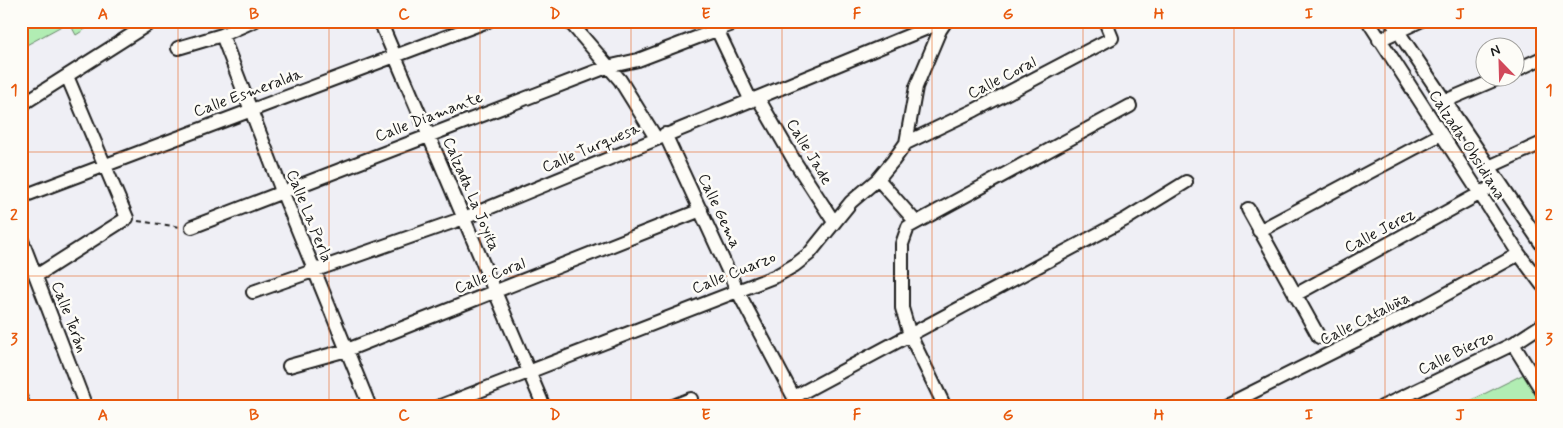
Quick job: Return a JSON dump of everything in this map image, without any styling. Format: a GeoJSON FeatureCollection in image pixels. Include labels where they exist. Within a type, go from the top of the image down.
{"type":"FeatureCollection","features":[{"type":"Feature","properties":{"kind":"street"},"geometry":{"type":"LineString","coordinates":[[21,105],[152,21]]}},
{"type":"Feature","properties":{"kind":"street"},"geometry":{"type":"LineString","coordinates":[[178,48],[222,35],[254,21]]}},
{"type":"Feature","properties":{"kind":"street","name":"Calzada La Joyita"},"geometry":{"type":"LineString","coordinates":[[380,21],[544,407]]}},
{"type":"Feature","properties":{"kind":"street","name":"Calle Esmeralda"},"geometry":{"type":"LineString","coordinates":[[21,197],[250,109],[395,57],[488,21]]}},
{"type":"Feature","properties":{"kind":"street","name":"Calle Gema"},"geometry":{"type":"LineString","coordinates":[[569,21],[631,95],[660,136],[701,210],[737,290],[796,402]]}},
{"type":"Feature","properties":{"kind":"street","name":"Calle Diamante"},"geometry":{"type":"LineString","coordinates":[[192,227],[428,134],[607,67],[638,60],[715,26],[740,21]]}},
{"type":"Feature","properties":{"kind":"street","name":"Calle Coral"},"geometry":{"type":"LineString","coordinates":[[906,143],[1018,88],[1112,38],[1104,21]]}},
{"type":"Feature","properties":{"kind":"street","name":"Calzada Obsidiana"},"geometry":{"type":"LineString","coordinates":[[1368,21],[1519,254],[1542,285]]}},
{"type":"Feature","properties":{"kind":"street"},"geometry":{"type":"LineString","coordinates":[[1379,40],[1394,27],[1420,21]]}},
{"type":"Feature","properties":{"kind":"street","name":"Calle Turquesa"},"geometry":{"type":"LineString","coordinates":[[253,292],[464,218],[660,136],[755,100],[940,24]]}},
{"type":"Feature","properties":{"kind":"street","name":"Calle Cuarzo"},"geometry":{"type":"LineString","coordinates":[[438,407],[776,276],[795,266],[824,238],[834,222],[878,179],[906,143],[916,87],[940,24]]}},
{"type":"Feature","properties":{"kind":"street","name":"Calle Jade"},"geometry":{"type":"LineString","coordinates":[[715,26],[755,100],[834,222]]}},
{"type":"Feature","properties":{"kind":"street","name":"Calzada Obsidiana"},"geometry":{"type":"LineString","coordinates":[[1394,27],[1499,183],[1536,227],[1542,245]]}},
{"type":"Feature","properties":{"kind":"street","name":"Calle La Perla"},"geometry":{"type":"LineString","coordinates":[[222,35],[282,191],[370,407]]}},
{"type":"Feature","properties":{"kind":"street"},"geometry":{"type":"LineString","coordinates":[[1526,65],[1542,58]]}},
{"type":"Feature","properties":{"kind":"street"},"geometry":{"type":"LineString","coordinates":[[36,276],[127,218],[106,164],[67,76]]}},
{"type":"Feature","properties":{"kind":"street"},"geometry":{"type":"LineString","coordinates":[[1445,101],[1476,88]]}},
{"type":"Feature","properties":{"kind":"street"},"geometry":{"type":"LineString","coordinates":[[945,407],[910,335],[902,308],[902,244],[908,227],[915,221],[1130,106]]}},
{"type":"Feature","properties":{"kind":"street"},"geometry":{"type":"LineString","coordinates":[[1259,230],[1441,134]]}},
{"type":"Feature","properties":{"kind":"street"},"geometry":{"type":"LineString","coordinates":[[1489,167],[1542,143]]}},
{"type":"Feature","properties":{"kind":"street"},"geometry":{"type":"LineString","coordinates":[[878,179],[915,221]]}},
{"type":"Feature","properties":{"kind":"street"},"geometry":{"type":"LineString","coordinates":[[796,402],[910,335],[1126,220],[1186,182]]}},
{"type":"Feature","properties":{"kind":"street","name":"Calle Jerez"},"geometry":{"type":"LineString","coordinates":[[1295,295],[1499,183]]}},
{"type":"Feature","properties":{"kind":"street"},"geometry":{"type":"LineString","coordinates":[[1248,209],[1318,337]]}},
{"type":"Feature","properties":{"kind":"street","name":"Calle Coral"},"geometry":{"type":"LineString","coordinates":[[289,366],[347,350],[701,210]]}},
{"type":"Feature","properties":{"kind":"street","name":"Calle Terán"},"geometry":{"type":"LineString","coordinates":[[21,238],[86,407]]}},
{"type":"Feature","properties":{"kind":"street","name":"Calle Cataluña"},"geometry":{"type":"LineString","coordinates":[[1223,407],[1396,321],[1519,254]]}},
{"type":"Feature","properties":{"kind":"street","name":"Calle Bierzo"},"geometry":{"type":"LineString","coordinates":[[1382,407],[1513,344],[1542,325]]}},
{"type":"Feature","properties":{"kind":"street"},"geometry":{"type":"LineString","coordinates":[[1513,344],[1542,391]]}},
{"type":"Feature","properties":{"kind":"street"},"geometry":{"type":"LineString","coordinates":[[21,399],[24,407]]}},
{"type":"Feature","properties":{"kind":"street"},"geometry":{"type":"LineString","coordinates":[[671,407],[691,399]]}},
{"type":"Feature","properties":{"kind":"path"},"geometry":{"type":"LineString","coordinates":[[127,218],[159,226],[192,227]]}},
{"type":"Feature","properties":{"kind":"green space"},"geometry":{"type":"Polygon","coordinates":[[[21,21],[98,21],[76,35],[69,22],[21,48],[21,21]]]}},
{"type":"Feature","properties":{"kind":"green space"},"geometry":{"type":"Polygon","coordinates":[[[1524,374],[1542,407],[1458,407],[1524,374]]]}}]}
